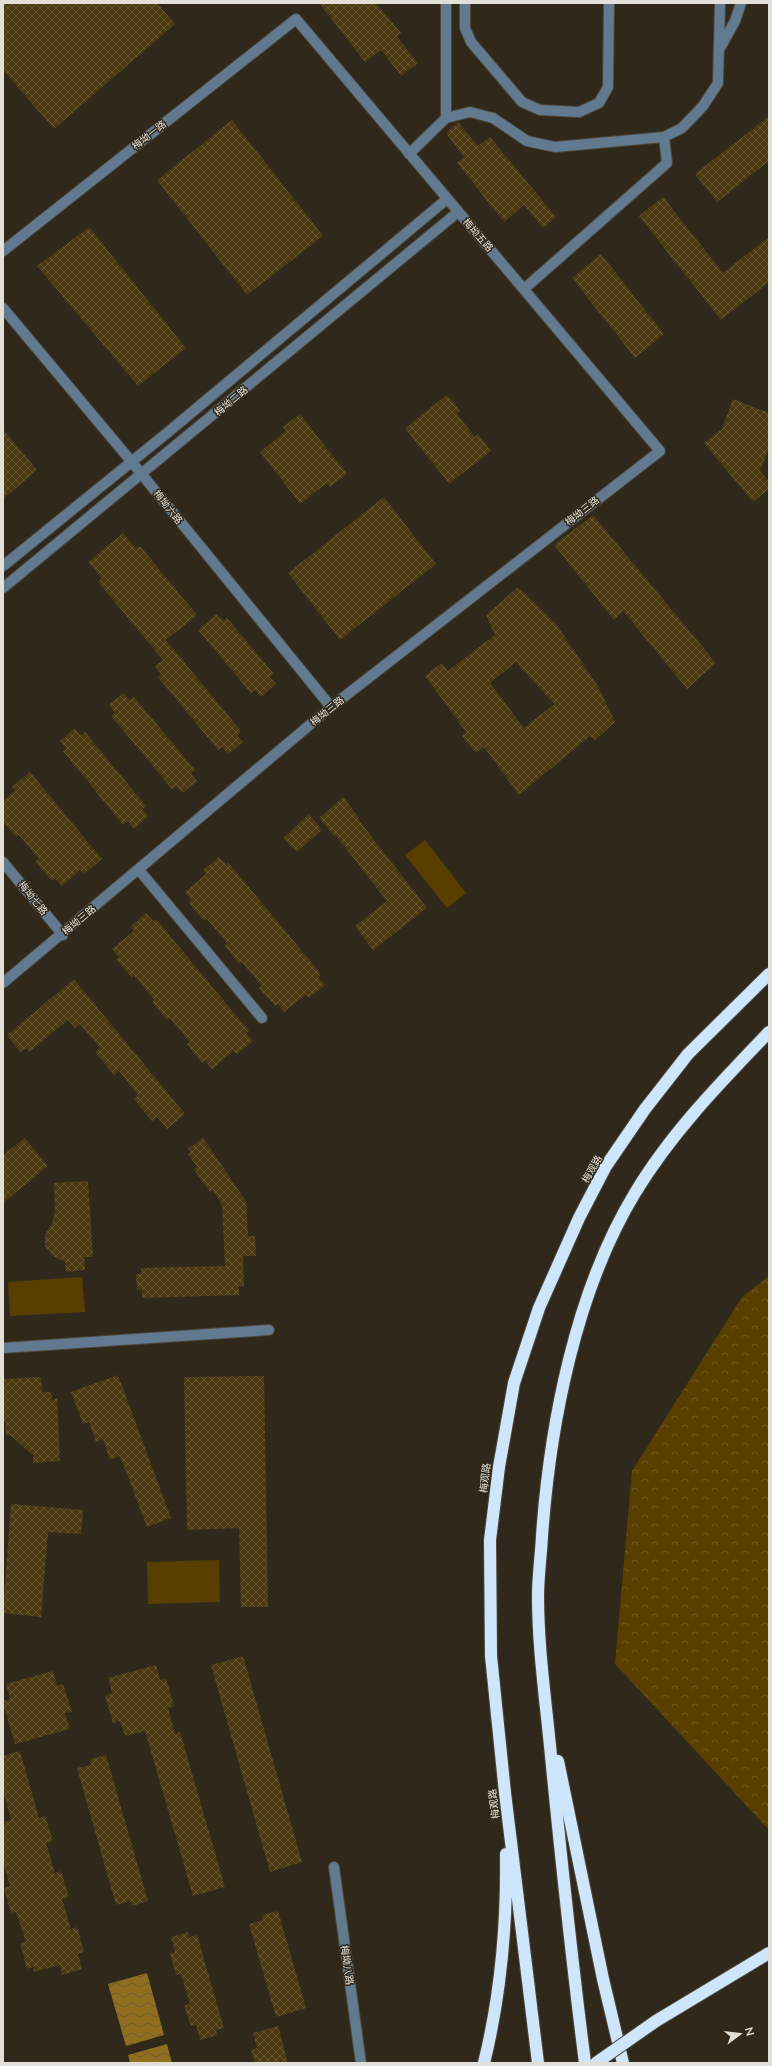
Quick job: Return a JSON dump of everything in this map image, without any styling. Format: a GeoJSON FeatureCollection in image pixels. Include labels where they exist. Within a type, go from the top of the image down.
{"type":"FeatureCollection","features":[{"type":"Feature","properties":{"kind":"highway","name":"梅观路"},"geometry":{"type":"LineString","coordinates":[[538,2063],[505,1793],[492,1656],[490,1540],[498,1467],[514,1383],[539,1308],[579,1218],[606,1166],[645,1109],[688,1054],[769,974]]}},
{"type":"Feature","properties":{"kind":"highway"},"geometry":{"type":"LineString","coordinates":[[584,2063],[564,1894],[538,1596],[545,1494],[560,1404],[580,1321],[603,1256],[635,1193],[681,1128],[733,1069],[769,1032]]}},
{"type":"Feature","properties":{"kind":"highway"},"geometry":{"type":"LineString","coordinates":[[546,1701],[603,1978],[623,2063]]}},
{"type":"Feature","properties":{"kind":"highway"},"geometry":{"type":"LineString","coordinates":[[484,2063],[497,2007],[503,1953],[506,1891],[505,1793]]}},
{"type":"Feature","properties":{"kind":"highway"},"geometry":{"type":"LineString","coordinates":[[596,2063],[656,2021],[769,1953]]}},
{"type":"Feature","properties":{"kind":"street"},"geometry":{"type":"LineString","coordinates":[[446,3],[446,118]]}},
{"type":"Feature","properties":{"kind":"street"},"geometry":{"type":"LineString","coordinates":[[465,3],[465,28],[471,42],[522,102],[540,110],[580,112],[599,103],[608,87],[609,3]]}},
{"type":"Feature","properties":{"kind":"street"},"geometry":{"type":"LineString","coordinates":[[410,154],[446,118],[470,112],[493,118],[526,141],[555,146],[664,138],[687,122],[702,106],[718,83],[720,3]]}},
{"type":"Feature","properties":{"kind":"street"},"geometry":{"type":"LineString","coordinates":[[719,48],[735,21],[741,3]]}},
{"type":"Feature","properties":{"kind":"street","name":"梅坳五路"},"geometry":{"type":"LineString","coordinates":[[296,19],[660,451]]}},
{"type":"Feature","properties":{"kind":"street","name":"梅坳一路"},"geometry":{"type":"LineString","coordinates":[[3,251],[296,19]]}},
{"type":"Feature","properties":{"kind":"street"},"geometry":{"type":"LineString","coordinates":[[524,289],[667,164],[664,138]]}},
{"type":"Feature","properties":{"kind":"street","name":"梅坳二路"},"geometry":{"type":"LineString","coordinates":[[3,566],[447,200]]}},
{"type":"Feature","properties":{"kind":"street","name":"梅坳二路"},"geometry":{"type":"LineString","coordinates":[[3,588],[458,212]]}},
{"type":"Feature","properties":{"kind":"street","name":"梅坳六路"},"geometry":{"type":"LineString","coordinates":[[3,308],[132,461],[331,707]]}},
{"type":"Feature","properties":{"kind":"street","name":"梅坳三路"},"geometry":{"type":"LineString","coordinates":[[3,983],[63,935],[331,707],[660,451]]}},
{"type":"Feature","properties":{"kind":"street","name":"梅坳七路"},"geometry":{"type":"LineString","coordinates":[[3,862],[63,935]]}},
{"type":"Feature","properties":{"kind":"street"},"geometry":{"type":"LineString","coordinates":[[139,870],[262,1018]]}},
{"type":"Feature","properties":{"kind":"street"},"geometry":{"type":"LineString","coordinates":[[3,1348],[269,1330]]}},
{"type":"Feature","properties":{"kind":"street","name":"梅坳八路"},"geometry":{"type":"LineString","coordinates":[[334,1867],[361,2063]]}},
{"type":"Feature","properties":{"kind":"green space"},"geometry":{"type":"Polygon","coordinates":[[[425,840],[466,893],[447,908],[405,855],[425,840]]]}},
{"type":"Feature","properties":{"kind":"green space"},"geometry":{"type":"Polygon","coordinates":[[[769,1276],[769,1830],[615,1664],[632,1471],[742,1297],[769,1276]]]}},
{"type":"Feature","properties":{"kind":"green space"},"geometry":{"type":"Polygon","coordinates":[[[82,1277],[85,1312],[10,1316],[8,1282],[82,1277]]]}},
{"type":"Feature","properties":{"kind":"green space"},"geometry":{"type":"Polygon","coordinates":[[[219,1560],[220,1602],[148,1604],[147,1562],[219,1560]]]}},
{"type":"Feature","properties":{"kind":"water"},"geometry":{"type":"Polygon","coordinates":[[[147,1973],[164,2035],[126,2046],[108,1984],[147,1973]]]}},
{"type":"Feature","properties":{"kind":"water"},"geometry":{"type":"Polygon","coordinates":[[[167,2044],[172,2063],[130,2063],[128,2055],[167,2044]]]}},
{"type":"Feature","properties":{"kind":"building"},"geometry":{"type":"Polygon","coordinates":[[[3,3],[157,3],[175,24],[54,129],[3,70],[3,3]]]}},
{"type":"Feature","properties":{"kind":"building"},"geometry":{"type":"Polygon","coordinates":[[[319,3],[376,3],[401,33],[397,37],[418,63],[401,76],[381,50],[365,62],[319,3]]]}},
{"type":"Feature","properties":{"kind":"building"},"geometry":{"type":"Polygon","coordinates":[[[769,116],[769,161],[717,202],[695,174],[769,116]]]}},
{"type":"Feature","properties":{"kind":"building"},"geometry":{"type":"Polygon","coordinates":[[[232,120],[323,236],[247,295],[157,180],[232,120]]]}},
{"type":"Feature","properties":{"kind":"building"},"geometry":{"type":"Polygon","coordinates":[[[458,122],[478,146],[490,137],[556,217],[543,228],[524,205],[504,222],[457,163],[464,157],[446,133],[458,122]]]}},
{"type":"Feature","properties":{"kind":"building"},"geometry":{"type":"Polygon","coordinates":[[[663,197],[723,273],[769,237],[769,282],[721,320],[639,216],[663,197]]]}},
{"type":"Feature","properties":{"kind":"building"},"geometry":{"type":"Polygon","coordinates":[[[89,227],[186,348],[138,386],[37,266],[89,227]]]}},
{"type":"Feature","properties":{"kind":"building"},"geometry":{"type":"Polygon","coordinates":[[[601,254],[664,334],[635,358],[572,278],[601,254]]]}},
{"type":"Feature","properties":{"kind":"building"},"geometry":{"type":"Polygon","coordinates":[[[447,395],[460,411],[457,414],[475,437],[478,434],[491,451],[449,484],[405,428],[447,395]]]}},
{"type":"Feature","properties":{"kind":"building"},"geometry":{"type":"Polygon","coordinates":[[[733,399],[769,413],[769,448],[760,471],[769,482],[769,489],[753,502],[704,443],[722,429],[733,399]]]}},
{"type":"Feature","properties":{"kind":"building"},"geometry":{"type":"Polygon","coordinates":[[[300,414],[347,474],[330,487],[327,483],[300,504],[260,452],[286,431],[283,427],[300,414]]]}},
{"type":"Feature","properties":{"kind":"building"},"geometry":{"type":"Polygon","coordinates":[[[3,429],[37,470],[3,499],[3,429]]]}},
{"type":"Feature","properties":{"kind":"building"},"geometry":{"type":"Polygon","coordinates":[[[384,497],[436,564],[340,640],[288,573],[384,497]]]}},
{"type":"Feature","properties":{"kind":"building"},"geometry":{"type":"Polygon","coordinates":[[[593,515],[716,663],[687,689],[623,611],[614,620],[554,545],[593,515]]]}},
{"type":"Feature","properties":{"kind":"building"},"geometry":{"type":"Polygon","coordinates":[[[123,533],[136,549],[140,546],[197,615],[166,640],[241,731],[237,735],[243,742],[228,754],[222,747],[218,750],[158,677],[161,674],[155,666],[163,660],[98,582],[102,578],[88,562],[123,533]]]}},
{"type":"Feature","properties":{"kind":"building"},"geometry":{"type":"Polygon","coordinates":[[[518,587],[555,623],[599,688],[615,722],[595,740],[590,736],[519,795],[484,747],[476,753],[462,736],[466,732],[425,676],[442,663],[448,671],[495,635],[486,615],[518,587]],[[516,662],[490,683],[524,728],[554,704],[516,662]]]}},
{"type":"Feature","properties":{"kind":"building"},"geometry":{"type":"Polygon","coordinates":[[[217,614],[223,621],[227,618],[274,674],[270,677],[276,684],[261,697],[255,690],[251,693],[198,630],[217,614]]]}},
{"type":"Feature","properties":{"kind":"building"},"geometry":{"type":"Polygon","coordinates":[[[124,693],[130,700],[134,697],[195,770],[191,774],[197,781],[182,793],[176,786],[172,789],[111,716],[115,713],[109,705],[124,693]]]}},
{"type":"Feature","properties":{"kind":"building"},"geometry":{"type":"Polygon","coordinates":[[[75,728],[81,736],[85,732],[146,806],[142,809],[148,816],[134,829],[127,821],[123,825],[63,751],[66,748],[60,741],[75,728]]]}},
{"type":"Feature","properties":{"kind":"building"},"geometry":{"type":"Polygon","coordinates":[[[30,772],[102,859],[84,874],[80,870],[62,886],[55,878],[52,881],[35,861],[39,859],[19,835],[16,837],[3,822],[3,801],[15,791],[12,787],[30,772]]]}},
{"type":"Feature","properties":{"kind":"building"},"geometry":{"type":"Polygon","coordinates":[[[343,797],[359,818],[358,819],[427,908],[373,950],[355,926],[387,901],[336,836],[335,837],[319,818],[343,797]]]}},
{"type":"Feature","properties":{"kind":"building"},"geometry":{"type":"Polygon","coordinates":[[[309,814],[322,830],[297,852],[283,838],[309,814]]]}},
{"type":"Feature","properties":{"kind":"building"},"geometry":{"type":"Polygon","coordinates":[[[219,857],[226,865],[228,862],[321,974],[318,977],[325,985],[309,998],[306,994],[284,1012],[278,1004],[275,1006],[259,988],[262,986],[242,962],[239,964],[224,945],[227,943],[207,919],[204,921],[189,903],[191,900],[185,892],[206,874],[203,870],[219,857]]]}},
{"type":"Feature","properties":{"kind":"building"},"geometry":{"type":"Polygon","coordinates":[[[146,913],[153,921],[156,919],[249,1031],[246,1033],[253,1041],[237,1054],[233,1051],[212,1069],[205,1060],[202,1063],[187,1044],[190,1042],[170,1018],[167,1020],[152,1002],[154,1000],[134,975],[132,978],[116,959],[119,957],[112,949],[134,931],[130,927],[146,913]]]}},
{"type":"Feature","properties":{"kind":"building"},"geometry":{"type":"Polygon","coordinates":[[[74,979],[185,1114],[167,1129],[157,1117],[152,1121],[134,1099],[138,1095],[119,1071],[114,1075],[95,1052],[100,1048],[80,1024],[75,1028],[68,1020],[29,1052],[26,1048],[20,1052],[7,1035],[74,979]]]}},
{"type":"Feature","properties":{"kind":"building"},"geometry":{"type":"Polygon","coordinates":[[[25,1138],[48,1166],[3,1203],[3,1155],[25,1138]]]}},
{"type":"Feature","properties":{"kind":"building"},"geometry":{"type":"Polygon","coordinates":[[[203,1138],[246,1201],[248,1236],[255,1236],[256,1256],[243,1256],[244,1286],[239,1287],[239,1295],[142,1298],[142,1289],[137,1290],[136,1274],[141,1274],[141,1268],[225,1266],[222,1204],[212,1190],[210,1192],[194,1169],[197,1167],[188,1154],[191,1152],[188,1148],[203,1138]]]}},
{"type":"Feature","properties":{"kind":"building"},"geometry":{"type":"Polygon","coordinates":[[[88,1181],[93,1257],[84,1257],[85,1270],[66,1272],[65,1262],[53,1256],[45,1246],[45,1235],[52,1224],[55,1211],[54,1183],[88,1181]]]}},
{"type":"Feature","properties":{"kind":"building"},"geometry":{"type":"Polygon","coordinates":[[[118,1375],[171,1518],[147,1527],[120,1456],[110,1460],[103,1439],[96,1442],[89,1422],[83,1424],[71,1392],[118,1375]]]}},
{"type":"Feature","properties":{"kind":"building"},"geometry":{"type":"Polygon","coordinates":[[[264,1376],[268,1607],[241,1607],[239,1528],[187,1530],[184,1377],[264,1376]]]}},
{"type":"Feature","properties":{"kind":"building"},"geometry":{"type":"Polygon","coordinates":[[[41,1377],[42,1392],[51,1392],[52,1400],[57,1398],[60,1461],[33,1463],[33,1455],[10,1435],[6,1435],[5,1421],[3,1421],[3,1379],[41,1377]]]}},
{"type":"Feature","properties":{"kind":"building"},"geometry":{"type":"Polygon","coordinates":[[[11,1504],[83,1510],[81,1534],[48,1532],[41,1617],[3,1613],[11,1504]]]}},
{"type":"Feature","properties":{"kind":"building"},"geometry":{"type":"Polygon","coordinates":[[[243,1656],[302,1862],[270,1872],[211,1665],[243,1656]]]}},
{"type":"Feature","properties":{"kind":"building"},"geometry":{"type":"Polygon","coordinates":[[[156,1665],[160,1680],[166,1678],[174,1706],[168,1708],[175,1734],[180,1732],[225,1887],[193,1896],[145,1731],[125,1736],[120,1721],[113,1723],[105,1696],[112,1693],[108,1678],[156,1665]]]}},
{"type":"Feature","properties":{"kind":"building"},"geometry":{"type":"Polygon","coordinates":[[[53,1671],[57,1686],[63,1684],[72,1712],[65,1713],[70,1729],[15,1744],[3,1703],[3,1701],[10,1699],[6,1684],[53,1671]]]}},
{"type":"Feature","properties":{"kind":"building"},"geometry":{"type":"Polygon","coordinates":[[[20,1751],[39,1818],[45,1816],[53,1841],[46,1843],[55,1873],[61,1871],[69,1897],[62,1899],[71,1929],[77,1927],[84,1952],[78,1954],[82,1969],[62,1975],[60,1965],[34,1972],[33,1967],[27,1969],[20,1943],[26,1942],[16,1912],[11,1913],[4,1888],[10,1886],[3,1862],[3,1822],[11,1820],[3,1791],[3,1756],[20,1751]]]}},
{"type":"Feature","properties":{"kind":"building"},"geometry":{"type":"Polygon","coordinates":[[[106,1755],[148,1901],[132,1906],[130,1901],[116,1905],[77,1768],[91,1765],[90,1759],[106,1755]]]}},
{"type":"Feature","properties":{"kind":"building"},"geometry":{"type":"Polygon","coordinates":[[[278,1911],[306,2008],[276,2017],[249,1924],[263,1920],[262,1915],[278,1911]]]}},
{"type":"Feature","properties":{"kind":"building"},"geometry":{"type":"Polygon","coordinates":[[[188,1932],[189,1937],[197,1935],[224,2028],[216,2030],[217,2035],[200,2040],[196,2025],[191,2026],[184,2005],[190,2004],[181,1974],[176,1975],[170,1954],[175,1952],[171,1937],[188,1932]]]}},
{"type":"Feature","properties":{"kind":"building"},"geometry":{"type":"Polygon","coordinates":[[[278,2026],[288,2063],[255,2063],[251,2050],[257,2048],[253,2033],[278,2026]]]}}]}
